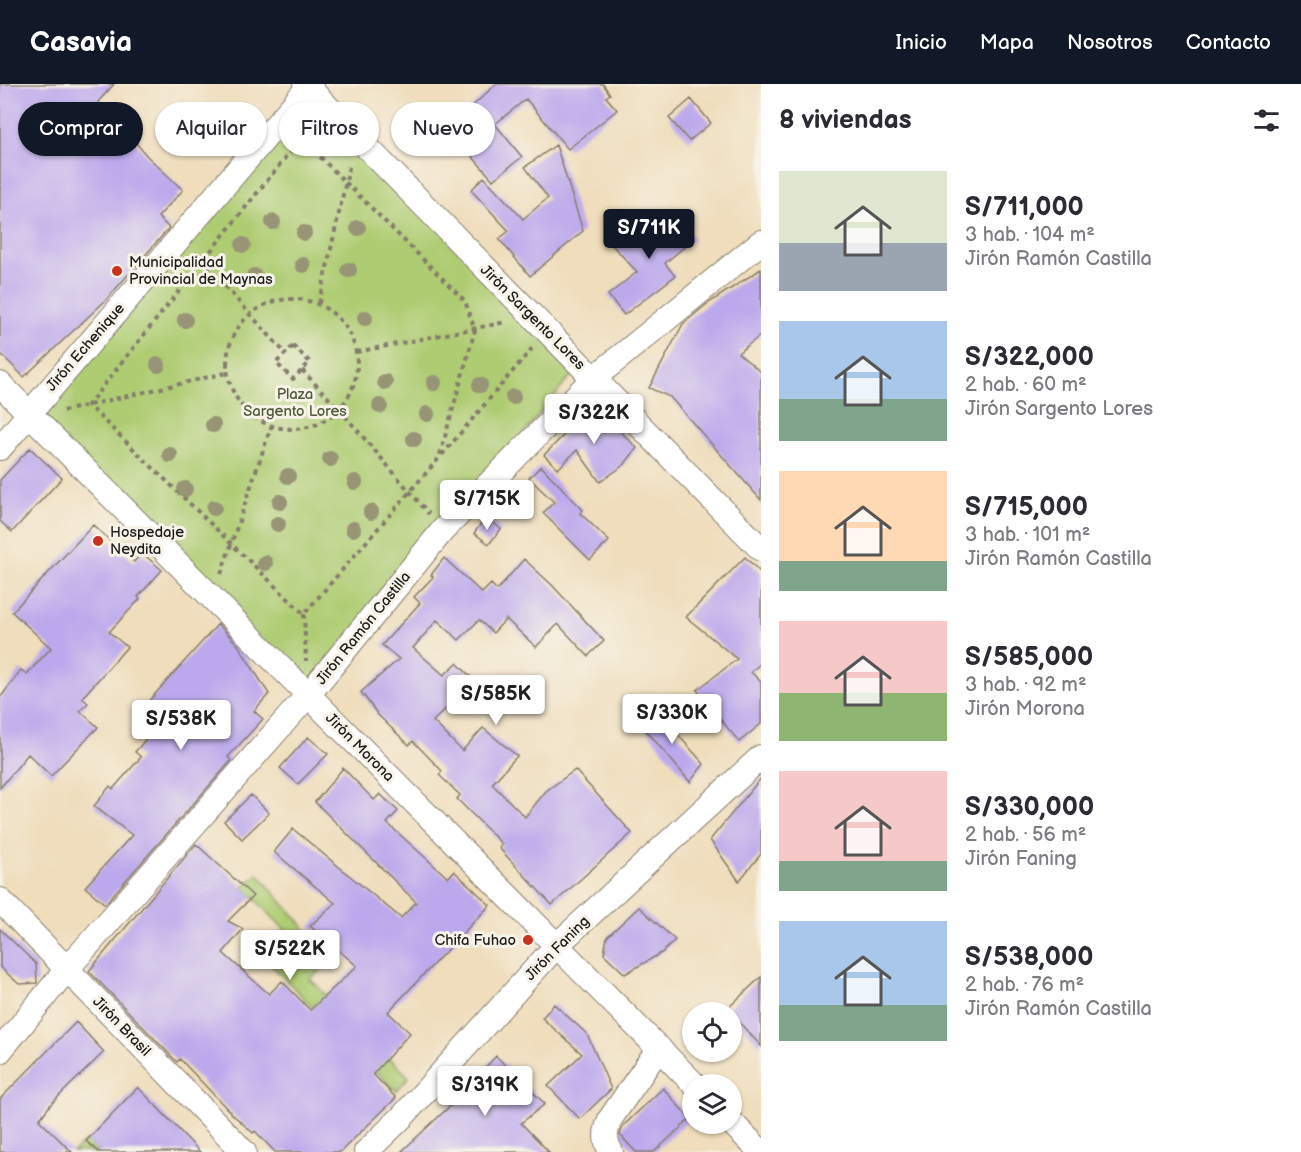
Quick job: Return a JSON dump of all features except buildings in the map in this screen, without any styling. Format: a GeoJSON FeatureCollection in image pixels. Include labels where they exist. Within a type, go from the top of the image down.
{"type":"FeatureCollection","features":[{"type":"Feature","properties":{"kind":"street","name":"Jirón Sargento Lores"},"geometry":{"type":"LineString","coordinates":[[308,85],[324,102]]}},
{"type":"Feature","properties":{"kind":"street","name":"Jirón Echenique"},"geometry":{"type":"LineString","coordinates":[[0,448],[308,85]]}},
{"type":"Feature","properties":{"kind":"street","name":"Jirón Sargento Lores"},"geometry":{"type":"LineString","coordinates":[[376,156],[761,549]]}},
{"type":"Feature","properties":{"kind":"street","name":"Jirón Ramón Castilla"},"geometry":{"type":"LineString","coordinates":[[0,1051],[67,969],[308,695],[443,530],[594,378],[761,242]]}},
{"type":"Feature","properties":{"kind":"street","name":"Jirón Morona"},"geometry":{"type":"LineString","coordinates":[[0,384],[29,416],[213,597],[684,1074]]}},
{"type":"Feature","properties":{"kind":"street","name":"Jirón Faning"},"geometry":{"type":"LineString","coordinates":[[366,1152],[402,1117],[557,945],[761,757]]}},
{"type":"Feature","properties":{"kind":"street","name":"Jirón Brasil"},"geometry":{"type":"LineString","coordinates":[[0,900],[244,1152]]}},
{"type":"Feature","properties":{"kind":"street"},"geometry":{"type":"LineString","coordinates":[[611,1152],[606,1142],[605,1131],[610,1119],[659,1048]]}},
{"type":"Feature","properties":{"kind":"street"},"geometry":{"type":"LineString","coordinates":[[742,1133],[760,1152]]}},
{"type":"Feature","properties":{"kind":"path"},"geometry":{"type":"LineString","coordinates":[[88,405],[301,138],[465,301],[475,330],[440,458]]}},
{"type":"Feature","properties":{"kind":"path"},"geometry":{"type":"LineString","coordinates":[[319,303],[352,156]]}},
{"type":"Feature","properties":{"kind":"path"},"geometry":{"type":"LineString","coordinates":[[180,237],[286,354]]}},
{"type":"Feature","properties":{"kind":"path"},"geometry":{"type":"LineString","coordinates":[[282,298],[319,303],[350,332],[357,352],[352,393],[340,410],[296,430],[271,427],[249,415],[225,373],[226,351],[248,314],[282,298]]}},
{"type":"Feature","properties":{"kind":"path"},"geometry":{"type":"LineString","coordinates":[[357,352],[475,330],[539,323]]}},
{"type":"Feature","properties":{"kind":"path"},"geometry":{"type":"LineString","coordinates":[[304,614],[440,458],[539,323]]}},
{"type":"Feature","properties":{"kind":"path"},"geometry":{"type":"LineString","coordinates":[[293,346],[310,362],[302,370],[293,379],[276,363],[293,346]]}},
{"type":"Feature","properties":{"kind":"path"},"geometry":{"type":"LineString","coordinates":[[302,370],[340,410],[443,530]]}},
{"type":"Feature","properties":{"kind":"path"},"geometry":{"type":"LineString","coordinates":[[29,416],[88,405],[225,373]]}},
{"type":"Feature","properties":{"kind":"path"},"geometry":{"type":"LineString","coordinates":[[88,405],[304,614],[308,695]]}},
{"type":"Feature","properties":{"kind":"path"},"geometry":{"type":"LineString","coordinates":[[213,597],[271,427]]}},
{"type":"Feature","properties":{"kind":"green space","name":"Plaza Sargento Lores"},"geometry":{"type":"Polygon","coordinates":[[[308,88],[322,102],[296,102],[308,88]]]}},
{"type":"Feature","properties":{"kind":"green space","name":"Plaza Sargento Lores"},"geometry":{"type":"Polygon","coordinates":[[[279,123],[279,156],[375,156],[580,365],[308,695],[31,418],[251,156],[267,156],[267,137],[279,123]]]}},
{"type":"Feature","properties":{"kind":"green space"},"geometry":{"type":"Polygon","coordinates":[[[258,874],[333,961],[310,979],[409,1077],[396,1091],[271,965],[291,936],[243,887],[258,874]]]}},
{"type":"Feature","properties":{"kind":"green space"},"geometry":{"type":"Polygon","coordinates":[[[86,1141],[99,1152],[73,1152],[86,1141]]]}},
{"type":"Feature","properties":{"kind":"place","name":"Municipalidad Provincial de Maynas"},"geometry":{"type":"Point","coordinates":[117,271]}},
{"type":"Feature","properties":{"kind":"place","name":"Hospedaje Neydita"},"geometry":{"type":"Point","coordinates":[98,541]}},
{"type":"Feature","properties":{"kind":"place","name":"Chifa Fuhao"},"geometry":{"type":"Point","coordinates":[528,940]}}]}
